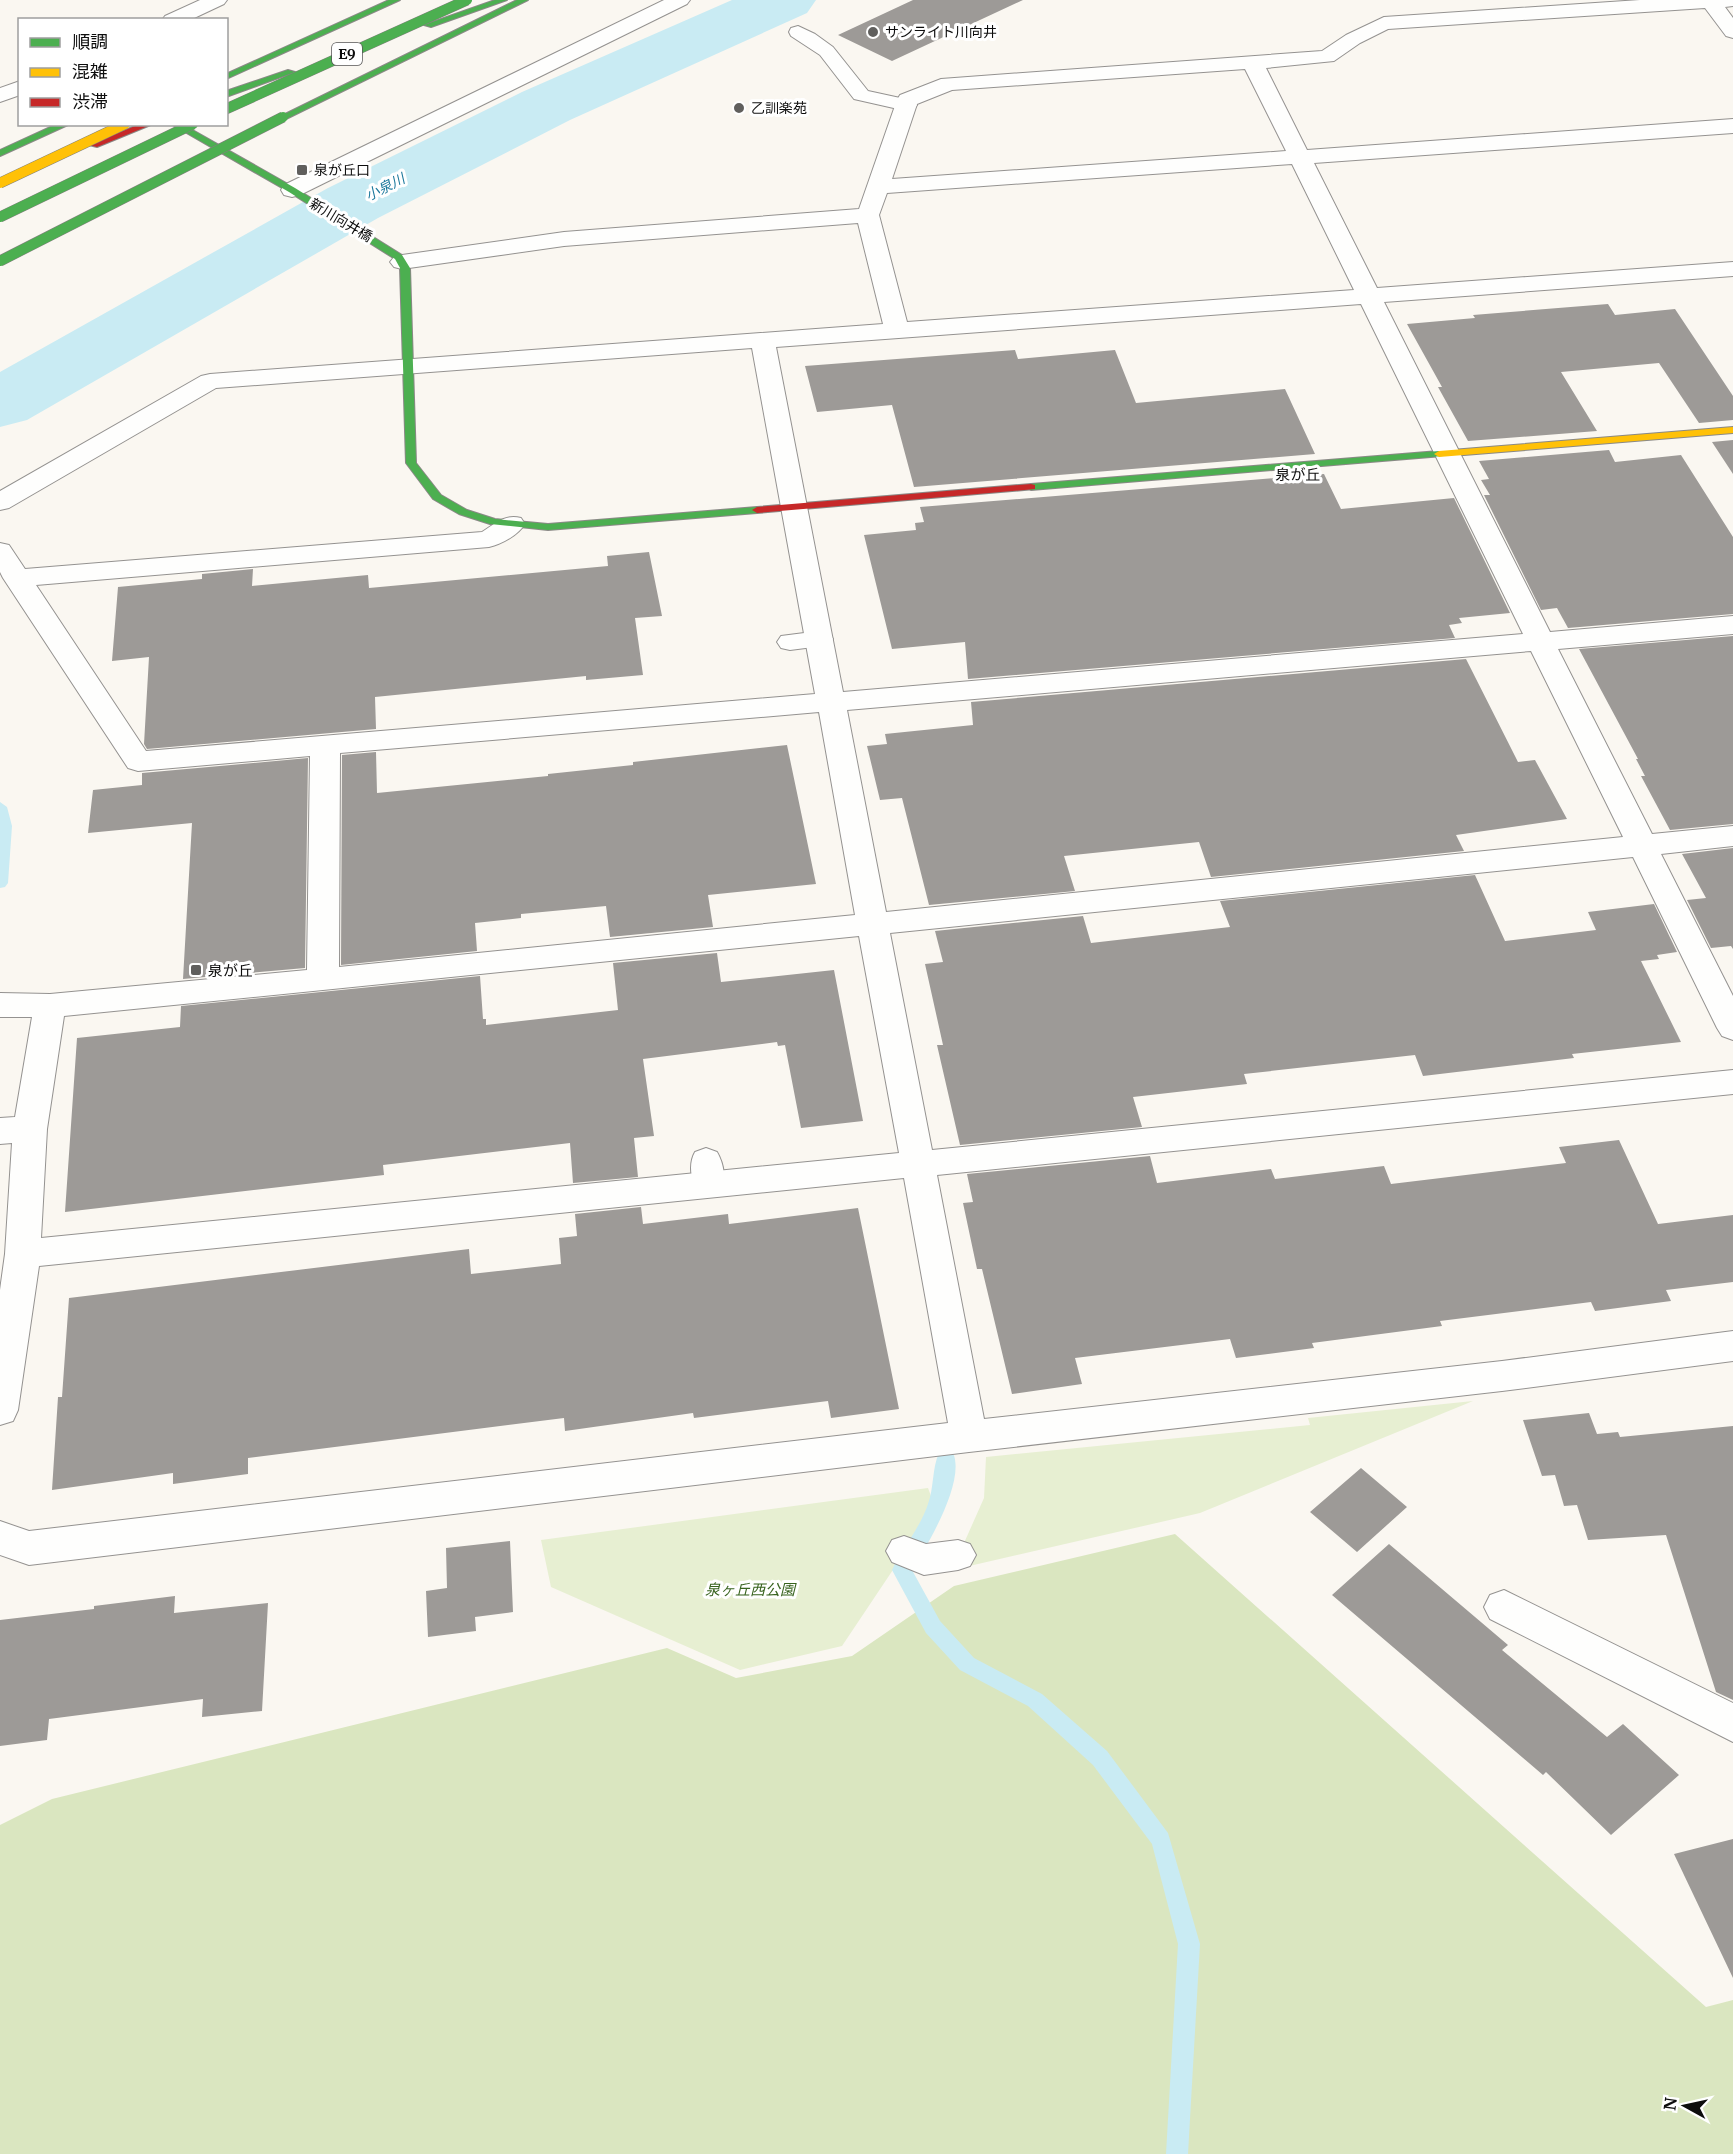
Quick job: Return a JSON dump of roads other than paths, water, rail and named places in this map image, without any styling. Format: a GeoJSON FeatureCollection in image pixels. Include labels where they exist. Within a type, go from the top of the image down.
{"type":"FeatureCollection","features":[{"type":"Feature","properties":{"kind":"main road","name":"E9"},"geometry":{"type":"LineString","coordinates":[[228,76],[396,0]]}},
{"type":"Feature","properties":{"kind":"main road"},"geometry":{"type":"LineString","coordinates":[[248,86],[445,0]]}},
{"type":"Feature","properties":{"kind":"main road","name":"E9"},"geometry":{"type":"LineString","coordinates":[[228,108],[467,0]]}},
{"type":"Feature","properties":{"kind":"main road"},"geometry":{"type":"LineString","coordinates":[[228,93],[503,0]]}},
{"type":"Feature","properties":{"kind":"main road"},"geometry":{"type":"LineString","coordinates":[[0,261],[283,117],[524,0]]}},
{"type":"Feature","properties":{"kind":"main road"},"geometry":{"type":"LineString","coordinates":[[0,153],[61,126]]}},
{"type":"Feature","properties":{"kind":"main road"},"geometry":{"type":"LineString","coordinates":[[0,182],[121,126]]}},
{"type":"Feature","properties":{"kind":"main road"},"geometry":{"type":"LineString","coordinates":[[0,182],[144,126]]}},
{"type":"Feature","properties":{"kind":"main road","name":"新川向井橋"},"geometry":{"type":"LineString","coordinates":[[179,126],[295,191],[385,247],[402,262]]}},
{"type":"Feature","properties":{"kind":"main road"},"geometry":{"type":"LineString","coordinates":[[0,217],[189,126]]}},
{"type":"Feature","properties":{"kind":"main road"},"geometry":{"type":"LineString","coordinates":[[402,262],[406,288],[411,463],[436,497],[463,512],[512,524],[548,527],[1733,430]]}},
{"type":"Feature","properties":{"kind":"street"},"geometry":{"type":"LineString","coordinates":[[176,18],[217,0]]}},
{"type":"Feature","properties":{"kind":"street"},"geometry":{"type":"LineString","coordinates":[[295,191],[680,0]]}},
{"type":"Feature","properties":{"kind":"street"},"geometry":{"type":"LineString","coordinates":[[1709,0],[1733,32]]}},
{"type":"Feature","properties":{"kind":"street"},"geometry":{"type":"LineString","coordinates":[[897,330],[868,215],[880,187],[908,100],[949,84],[1327,57],[1353,39],[1384,23],[1485,8],[1733,0]]}},
{"type":"Feature","properties":{"kind":"street"},"geometry":{"type":"LineString","coordinates":[[1252,61],[1733,1028]]}},
{"type":"Feature","properties":{"kind":"street"},"geometry":{"type":"LineString","coordinates":[[0,96],[18,88]]}},
{"type":"Feature","properties":{"kind":"street"},"geometry":{"type":"LineString","coordinates":[[880,187],[1733,126]]}},
{"type":"Feature","properties":{"kind":"street"},"geometry":{"type":"LineString","coordinates":[[402,262],[564,239],[868,215]]}},
{"type":"Feature","properties":{"kind":"street"},"geometry":{"type":"LineString","coordinates":[[0,502],[210,381],[1733,269]]}},
{"type":"Feature","properties":{"kind":"street"},"geometry":{"type":"LineString","coordinates":[[763,340],[969,1436]]}},
{"type":"Feature","properties":{"kind":"street"},"geometry":{"type":"LineString","coordinates":[[17,578],[489,539],[512,524]]}},
{"type":"Feature","properties":{"kind":"street"},"geometry":{"type":"LineString","coordinates":[[0,551],[138,761],[1733,625]]}},
{"type":"Feature","properties":{"kind":"street"},"geometry":{"type":"LineString","coordinates":[[323,980],[326,745]]}},
{"type":"Feature","properties":{"kind":"street"},"geometry":{"type":"LineString","coordinates":[[0,1005],[50,1006],[323,980],[1733,836]]}},
{"type":"Feature","properties":{"kind":"street"},"geometry":{"type":"LineString","coordinates":[[0,1410],[23,1254],[15,1130],[50,1006]]}},
{"type":"Feature","properties":{"kind":"street"},"geometry":{"type":"LineString","coordinates":[[23,1254],[708,1172],[918,1163],[1733,1082]]}},
{"type":"Feature","properties":{"kind":"street"},"geometry":{"type":"LineString","coordinates":[[0,1538],[29,1548],[969,1436],[1502,1376],[1733,1346]]}},
{"type":"Feature","properties":{"kind":"street"},"geometry":{"type":"LineString","coordinates":[[1504,1607],[1733,1723]]}},
{"type":"Feature","properties":{"kind":"lane"},"geometry":{"type":"LineString","coordinates":[[798,32],[816,41],[837,60],[861,95],[907,105]]}},
{"type":"Feature","properties":{"kind":"lane"},"geometry":{"type":"LineString","coordinates":[[790,642],[820,639]]}},
{"type":"Feature","properties":{"kind":"lane"},"geometry":{"type":"LineString","coordinates":[[912,1554],[924,1560],[958,1555]]}},
{"type":"Feature","properties":{"kind":"waterway","name":"小泉川"},"geometry":{"type":"LineString","coordinates":[[0,404],[353,203],[546,106],[785,0]]}},
{"type":"Feature","properties":{"kind":"waterway"},"geometry":{"type":"LineString","coordinates":[[0,807],[4,826],[0,883]]}},
{"type":"Feature","properties":{"kind":"waterway"},"geometry":{"type":"LineString","coordinates":[[946,1459],[938,1503],[926,1531],[902,1570],[933,1627],[967,1664],[1035,1700],[1100,1758],[1161,1840],[1189,1944],[1177,2154]]}},
{"type":"Feature","properties":{"kind":"place","name":"サンライト川向井"},"geometry":{"type":"Point","coordinates":[873,32]}},
{"type":"Feature","properties":{"kind":"place","name":"乙訓楽苑"},"geometry":{"type":"Point","coordinates":[739,108]}},
{"type":"Feature","properties":{"kind":"place","name":"泉が丘口"},"geometry":{"type":"Point","coordinates":[302,170]}},
{"type":"Feature","properties":{"kind":"place","name":"泉が丘"},"geometry":{"type":"Point","coordinates":[196,970]}},
{"type":"Feature","properties":{"kind":"district","name":"泉が丘"},"geometry":{"type":"Point","coordinates":[1298,474]}},
{"type":"Feature","properties":{"kind":"park label","name":"泉ヶ丘西公園"},"geometry":{"type":"Point","coordinates":[750,1589]}}]}
